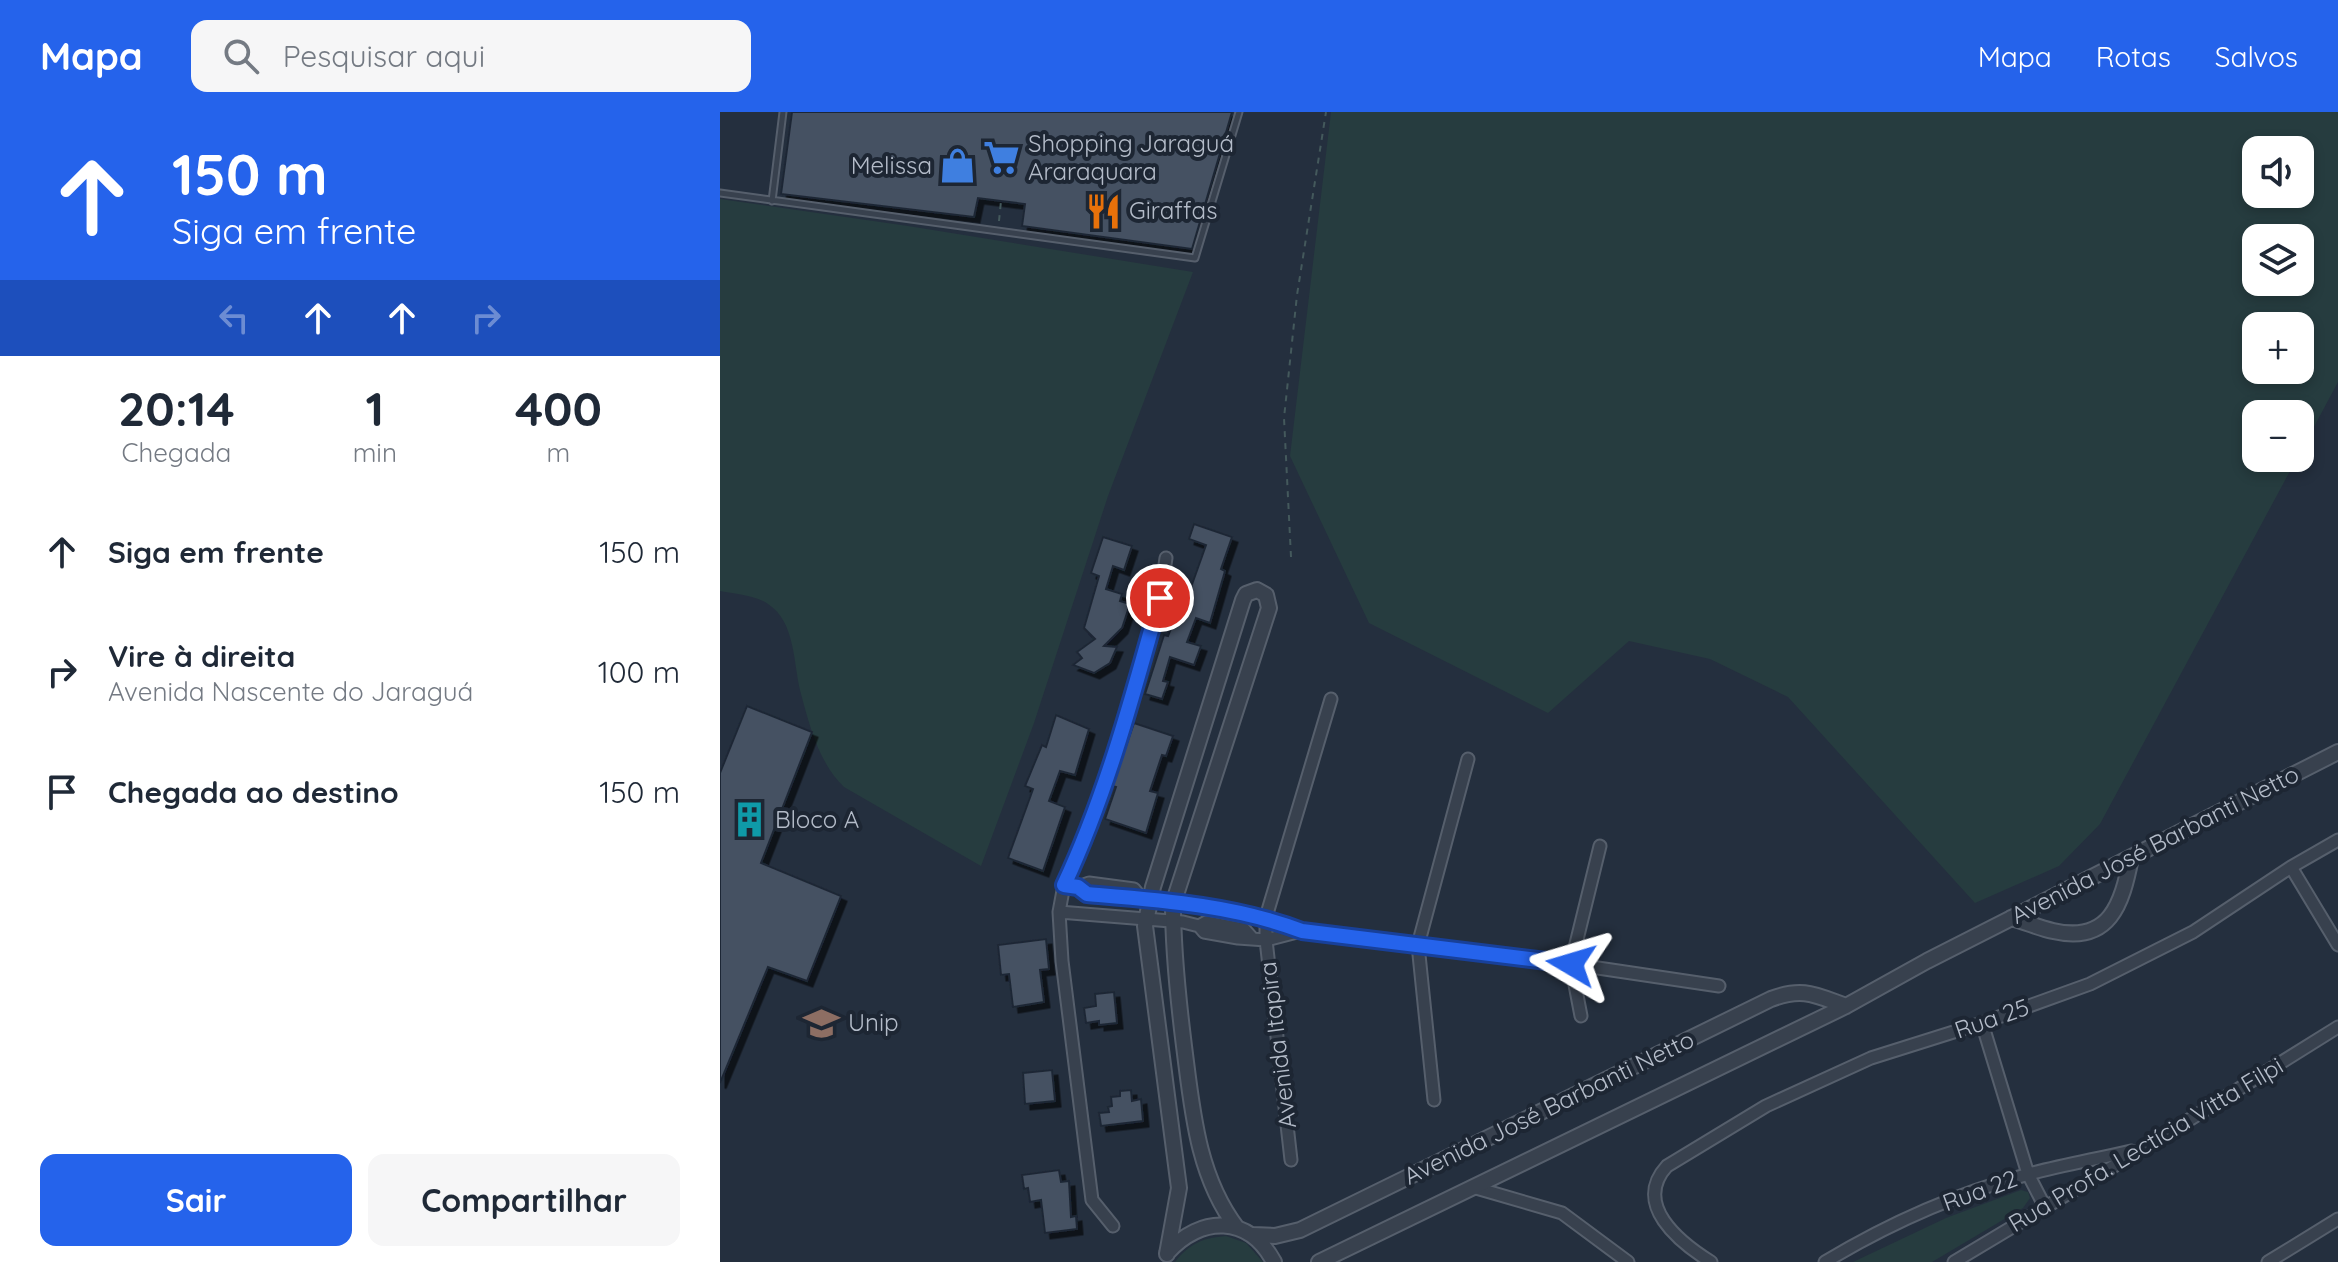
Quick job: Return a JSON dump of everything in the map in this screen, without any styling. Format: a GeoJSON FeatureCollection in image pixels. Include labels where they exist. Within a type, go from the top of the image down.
{"type":"FeatureCollection","features":[{"type":"Feature","properties":{"kind":"street"},"geometry":{"type":"LineString","coordinates":[[1113,1226],[1092,1200],[1062,961],[1059,912],[1064,885],[1083,843],[1129,710],[1160,598],[1166,558]]}},
{"type":"Feature","properties":{"kind":"street"},"geometry":{"type":"LineString","coordinates":[[1165,1258],[1179,1188],[1145,926],[1146,900],[1243,600],[1250,591],[1257,590],[1266,595],[1269,608],[1173,904],[1173,952],[1196,1136],[1223,1210],[1237,1228]]}},
{"type":"Feature","properties":{"kind":"street","name":"Avenida Itapira"},"geometry":{"type":"LineString","coordinates":[[1291,1160],[1266,917],[1331,699]]}},
{"type":"Feature","properties":{"kind":"street","name":"Avenida José Barbanti Netto"},"geometry":{"type":"LineString","coordinates":[[1319,1262],[1846,1006],[2011,918],[2338,752]]}},
{"type":"Feature","properties":{"kind":"street"},"geometry":{"type":"LineString","coordinates":[[1434,1100],[1418,945],[1468,759]]}},
{"type":"Feature","properties":{"kind":"street","name":"Rua 25"},"geometry":{"type":"LineString","coordinates":[[1711,1262],[1665,1224],[1656,1208],[1654,1195],[1659,1176],[1667,1166],[1766,1106],[1871,1058],[2090,984],[2193,932],[2338,840]]}},
{"type":"Feature","properties":{"kind":"street"},"geometry":{"type":"LineString","coordinates":[[1581,1016],[1571,964],[1600,846]]}},
{"type":"Feature","properties":{"kind":"street"},"geometry":{"type":"LineString","coordinates":[[2011,918],[2071,934],[2091,931],[2110,920],[2120,903],[2131,858]]}},
{"type":"Feature","properties":{"kind":"street"},"geometry":{"type":"LineString","coordinates":[[2291,867],[2338,945]]}},
{"type":"Feature","properties":{"kind":"street"},"geometry":{"type":"LineString","coordinates":[[1064,885],[1078,887],[1089,883],[1134,889],[1146,900],[1266,917],[1302,931],[1571,964],[1719,986]]}},
{"type":"Feature","properties":{"kind":"street"},"geometry":{"type":"LineString","coordinates":[[1059,912],[1173,920],[1199,926],[1204,932],[1238,938],[1266,940],[1302,931]]}},
{"type":"Feature","properties":{"kind":"street","name":"Avenida José Barbanti Netto"},"geometry":{"type":"LineString","coordinates":[[1253,1235],[1275,1236],[1300,1230],[1771,999],[1809,992],[1846,1006]]}},
{"type":"Feature","properties":{"kind":"street"},"geometry":{"type":"LineString","coordinates":[[1982,1023],[2028,1174],[2045,1207]]}},
{"type":"Feature","properties":{"kind":"street","name":"Rua Profa. Lectícia Vitta Filpi"},"geometry":{"type":"LineString","coordinates":[[1954,1262],[2338,1027]]}},
{"type":"Feature","properties":{"kind":"street","name":"Rua 22"},"geometry":{"type":"LineString","coordinates":[[1825,1262],[1939,1205],[2028,1174],[2144,1148]]}},
{"type":"Feature","properties":{"kind":"street"},"geometry":{"type":"LineString","coordinates":[[1476,1188],[1562,1213],[1628,1262]]}},
{"type":"Feature","properties":{"kind":"street"},"geometry":{"type":"LineString","coordinates":[[2268,1262],[2338,1219]]}},
{"type":"Feature","properties":{"kind":"street"},"geometry":{"type":"LineString","coordinates":[[1165,1258],[1180,1238],[1197,1229],[1217,1225],[1237,1228],[1253,1235],[1265,1246],[1274,1262]]}},
{"type":"Feature","properties":{"kind":"lane"},"geometry":{"type":"LineString","coordinates":[[772,201],[783,112]]}},
{"type":"Feature","properties":{"kind":"lane"},"geometry":{"type":"LineString","coordinates":[[720,193],[1195,258],[1239,112]]}},
{"type":"Feature","properties":{"kind":"path"},"geometry":{"type":"LineString","coordinates":[[1291,557],[1284,418],[1297,295],[1326,112]]}},
{"type":"Feature","properties":{"kind":"path"},"geometry":{"type":"LineString","coordinates":[[998,230],[1001,201]]}},
{"type":"Feature","properties":{"kind":"green space"},"geometry":{"type":"Polygon","coordinates":[[[1331,112],[2338,112],[2338,382],[2314,427],[2314,400],[2242,400],[2242,472],[2289,472],[2100,824],[2059,866],[1975,903],[1788,697],[1710,659],[1629,641],[1548,713],[1369,623],[1290,456],[1331,112]]]}},
{"type":"Feature","properties":{"kind":"green space"},"geometry":{"type":"Polygon","coordinates":[[[720,199],[1193,272],[1108,496],[1034,723],[981,866],[844,787],[828,767],[812,732],[784,621],[763,601],[720,591],[720,199]]]}},
{"type":"Feature","properties":{"kind":"green space"},"geometry":{"type":"Polygon","coordinates":[[[2021,1190],[2028,1192],[2030,1198],[2023,1208],[1932,1262],[1853,1262],[1946,1218],[2021,1190]]]}},
{"type":"Feature","properties":{"kind":"green space"},"geometry":{"type":"Polygon","coordinates":[[[1226,1236],[1246,1243],[1263,1262],[1175,1262],[1198,1243],[1226,1236]]]}},
{"type":"Feature","properties":{"kind":"building","name":"Shopping Jaraguá Araraquara"},"geometry":{"type":"Polygon","coordinates":[[[792,112],[1232,112],[1192,249],[1022,226],[1025,204],[978,198],[974,217],[781,194],[792,112]]]}},
{"type":"Feature","properties":{"kind":"building"},"geometry":{"type":"Polygon","coordinates":[[[1194,524],[1232,537],[1221,569],[1225,571],[1210,623],[1196,618],[1187,642],[1201,646],[1194,665],[1170,657],[1163,681],[1168,682],[1162,699],[1145,694],[1164,635],[1168,636],[1187,588],[1190,590],[1206,545],[1189,539],[1194,524]]]}},
{"type":"Feature","properties":{"kind":"building"},"geometry":{"type":"Polygon","coordinates":[[[1103,537],[1132,546],[1124,570],[1113,566],[1106,589],[1122,594],[1120,601],[1130,604],[1122,628],[1104,646],[1117,647],[1110,663],[1094,673],[1073,665],[1082,658],[1077,652],[1095,639],[1084,628],[1099,576],[1091,573],[1103,537]]]}},
{"type":"Feature","properties":{"kind":"building"},"geometry":{"type":"Polygon","coordinates":[[[747,706],[812,732],[761,863],[841,896],[807,981],[768,967],[720,1083],[720,773],[747,706]]]}},
{"type":"Feature","properties":{"kind":"building"},"geometry":{"type":"Polygon","coordinates":[[[1056,715],[1089,729],[1075,775],[1060,771],[1049,801],[1065,807],[1043,871],[1008,858],[1033,789],[1025,786],[1042,745],[1046,747],[1056,715]]]}},
{"type":"Feature","properties":{"kind":"building"},"geometry":{"type":"Polygon","coordinates":[[[1134,723],[1173,736],[1166,756],[1162,755],[1150,791],[1158,793],[1146,833],[1105,819],[1116,787],[1112,786],[1134,723]]]}},
{"type":"Feature","properties":{"kind":"building"},"geometry":{"type":"Polygon","coordinates":[[[1046,939],[1049,969],[1040,970],[1044,1002],[1013,1007],[1009,974],[1001,975],[998,945],[1046,939]]]}},
{"type":"Feature","properties":{"kind":"building"},"geometry":{"type":"Polygon","coordinates":[[[1114,992],[1117,1023],[1086,1023],[1084,1008],[1096,1006],[1095,994],[1114,992]]]}},
{"type":"Feature","properties":{"kind":"building"},"geometry":{"type":"Polygon","coordinates":[[[1052,1070],[1055,1101],[1025,1104],[1023,1073],[1052,1070]]]}},
{"type":"Feature","properties":{"kind":"building"},"geometry":{"type":"Polygon","coordinates":[[[1131,1090],[1132,1101],[1141,1099],[1143,1121],[1101,1126],[1099,1113],[1109,1112],[1111,1097],[1120,1096],[1120,1091],[1131,1090]]]}},
{"type":"Feature","properties":{"kind":"building"},"geometry":{"type":"Polygon","coordinates":[[[1059,1170],[1061,1182],[1069,1181],[1071,1217],[1076,1216],[1077,1229],[1045,1233],[1041,1200],[1030,1202],[1022,1175],[1059,1170]]]}},
{"type":"Feature","properties":{"kind":"place","name":"Shopping Jaraguá Araraquara"},"geometry":{"type":"Point","coordinates":[1002,158]}},
{"type":"Feature","properties":{"kind":"place","name":"Melissa"},"geometry":{"type":"Point","coordinates":[958,166]}},
{"type":"Feature","properties":{"kind":"place","name":"Giraffas"},"geometry":{"type":"Point","coordinates":[1103,211]}},
{"type":"Feature","properties":{"kind":"place","name":"Bloco A"},"geometry":{"type":"Point","coordinates":[749,820]}},
{"type":"Feature","properties":{"kind":"place","name":"Unip"},"geometry":{"type":"Point","coordinates":[822,1023]}},
{"type":"Feature","properties":{"kind":"route"},"geometry":{"type":"LineString","coordinates":[[1160,598],[1129,710],[1083,843],[1064,885],[1078,887],[1087,894],[1192,905],[1266,917],[1302,931],[1571,964]]}}]}
